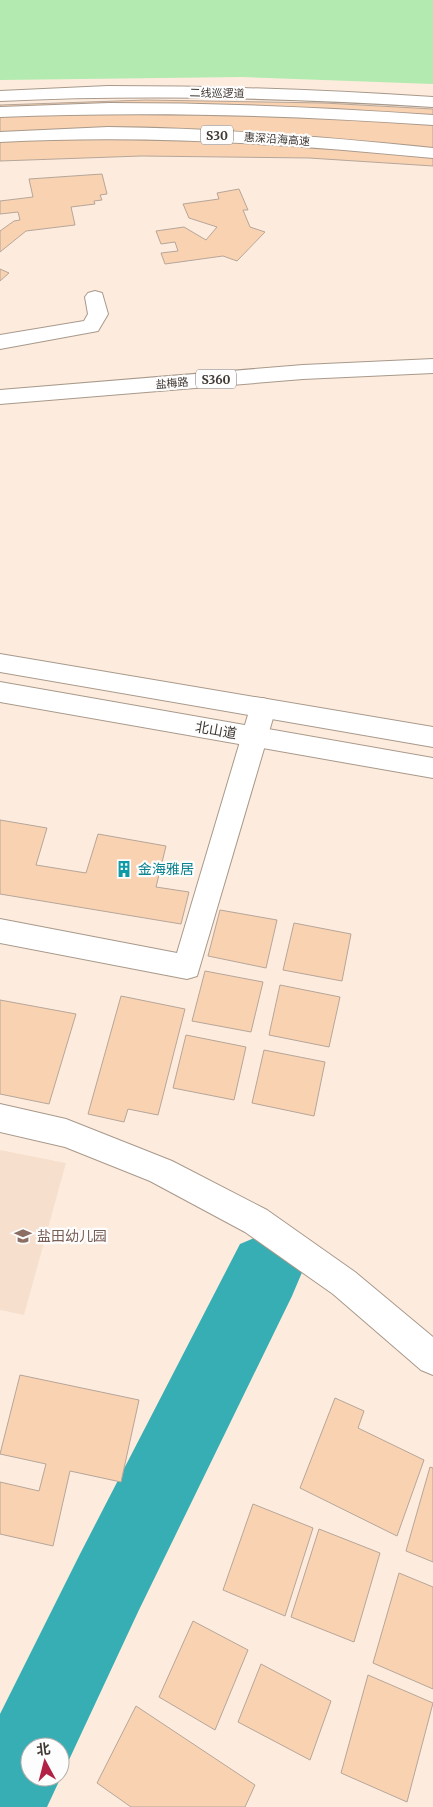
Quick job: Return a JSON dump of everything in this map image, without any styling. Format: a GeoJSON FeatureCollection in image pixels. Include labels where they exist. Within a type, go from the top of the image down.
{"type":"FeatureCollection","features":[{"type":"Feature","properties":{"kind":"main road","name":"二线巡逻道"},"geometry":{"type":"LineString","coordinates":[[0,96],[135,92],[256,94],[433,102]]}},
{"type":"Feature","properties":{"kind":"main road","name":"S30"},"geometry":{"type":"LineString","coordinates":[[0,112],[84,108],[210,108],[433,120]]}},
{"type":"Feature","properties":{"kind":"main road","name":"惠深沿海高速"},"geometry":{"type":"LineString","coordinates":[[0,137],[184,134],[342,144],[433,153]]}},
{"type":"Feature","properties":{"kind":"main road"},"geometry":{"type":"LineString","coordinates":[[0,342],[91,326],[98,314],[95,297]]}},
{"type":"Feature","properties":{"kind":"main road","name":"盐梅路"},"geometry":{"type":"LineString","coordinates":[[0,397],[303,372],[433,366]]}},
{"type":"Feature","properties":{"kind":"main road"},"geometry":{"type":"LineString","coordinates":[[0,663],[433,737]]}},
{"type":"Feature","properties":{"kind":"main road","name":"北山道"},"geometry":{"type":"LineString","coordinates":[[0,692],[433,768]]}},
{"type":"Feature","properties":{"kind":"main road"},"geometry":{"type":"LineString","coordinates":[[0,931],[187,967],[263,708]]}},
{"type":"Feature","properties":{"kind":"main road"},"geometry":{"type":"LineString","coordinates":[[0,1118],[66,1133],[161,1171],[256,1221],[344,1283],[433,1358]]}},
{"type":"Feature","properties":{"kind":"shaded area","name":"盐田幼儿园"},"geometry":{"type":"Polygon","coordinates":[[[0,1150],[66,1163],[24,1315],[0,1310],[0,1150]]]}},
{"type":"Feature","properties":{"kind":"green space"},"geometry":{"type":"Polygon","coordinates":[[[0,0],[433,0],[433,84],[242,77],[0,80],[0,0]]]}},
{"type":"Feature","properties":{"kind":"building"},"geometry":{"type":"Polygon","coordinates":[[[146,100],[324,103],[433,109],[433,166],[309,158],[141,156],[0,161],[0,105],[146,100]]]}},
{"type":"Feature","properties":{"kind":"building"},"geometry":{"type":"Polygon","coordinates":[[[102,174],[107,194],[100,195],[102,200],[94,201],[95,204],[71,207],[75,225],[26,231],[0,252],[0,231],[14,221],[20,220],[18,212],[0,214],[0,201],[33,197],[29,179],[102,174]]]}},
{"type":"Feature","properties":{"kind":"building"},"geometry":{"type":"Polygon","coordinates":[[[239,189],[248,210],[243,210],[250,227],[265,232],[237,261],[223,256],[165,264],[161,253],[178,251],[175,242],[161,244],[156,231],[184,227],[206,240],[217,227],[189,218],[183,204],[219,199],[217,193],[239,189]]]}},
{"type":"Feature","properties":{"kind":"building"},"geometry":{"type":"Polygon","coordinates":[[[0,269],[9,273],[0,281],[0,269]]]}},
{"type":"Feature","properties":{"kind":"building","name":"金海雅居"},"geometry":{"type":"Polygon","coordinates":[[[0,820],[47,828],[36,865],[86,873],[98,834],[166,846],[156,887],[189,892],[181,924],[0,894],[0,820]]]}},
{"type":"Feature","properties":{"kind":"building"},"geometry":{"type":"Polygon","coordinates":[[[220,910],[277,920],[266,968],[208,956],[220,910]]]}},
{"type":"Feature","properties":{"kind":"building"},"geometry":{"type":"Polygon","coordinates":[[[294,923],[351,934],[342,981],[283,970],[294,923]]]}},
{"type":"Feature","properties":{"kind":"building"},"geometry":{"type":"Polygon","coordinates":[[[205,971],[263,982],[251,1032],[192,1021],[205,971]]]}},
{"type":"Feature","properties":{"kind":"building"},"geometry":{"type":"Polygon","coordinates":[[[280,985],[340,997],[329,1047],[269,1035],[280,985]]]}},
{"type":"Feature","properties":{"kind":"building"},"geometry":{"type":"Polygon","coordinates":[[[121,996],[185,1009],[158,1115],[128,1109],[124,1122],[88,1114],[121,996]]]}},
{"type":"Feature","properties":{"kind":"building"},"geometry":{"type":"Polygon","coordinates":[[[0,1000],[76,1014],[49,1104],[0,1094],[0,1000]]]}},
{"type":"Feature","properties":{"kind":"building"},"geometry":{"type":"Polygon","coordinates":[[[186,1035],[246,1047],[234,1100],[173,1088],[186,1035]]]}},
{"type":"Feature","properties":{"kind":"building"},"geometry":{"type":"Polygon","coordinates":[[[264,1050],[325,1062],[314,1116],[252,1103],[264,1050]]]}},
{"type":"Feature","properties":{"kind":"building"},"geometry":{"type":"Polygon","coordinates":[[[20,1375],[139,1400],[121,1482],[70,1471],[53,1546],[0,1534],[0,1482],[39,1491],[46,1464],[0,1454],[20,1375]]]}},
{"type":"Feature","properties":{"kind":"building"},"geometry":{"type":"Polygon","coordinates":[[[335,1398],[364,1411],[358,1428],[424,1460],[397,1536],[300,1488],[335,1398]]]}},
{"type":"Feature","properties":{"kind":"building"},"geometry":{"type":"Polygon","coordinates":[[[430,1467],[433,1468],[433,1562],[406,1551],[430,1467]]]}},
{"type":"Feature","properties":{"kind":"building"},"geometry":{"type":"Polygon","coordinates":[[[253,1504],[313,1528],[285,1616],[223,1590],[253,1504]]]}},
{"type":"Feature","properties":{"kind":"building"},"geometry":{"type":"Polygon","coordinates":[[[319,1529],[380,1553],[354,1642],[291,1617],[319,1529]]]}},
{"type":"Feature","properties":{"kind":"building"},"geometry":{"type":"Polygon","coordinates":[[[399,1573],[433,1587],[433,1689],[373,1663],[399,1573]]]}},
{"type":"Feature","properties":{"kind":"building"},"geometry":{"type":"Polygon","coordinates":[[[193,1621],[248,1650],[215,1730],[159,1697],[193,1621]]]}},
{"type":"Feature","properties":{"kind":"building"},"geometry":{"type":"Polygon","coordinates":[[[261,1664],[331,1701],[310,1760],[238,1722],[261,1664]]]}},
{"type":"Feature","properties":{"kind":"building"},"geometry":{"type":"Polygon","coordinates":[[[368,1675],[433,1703],[407,1802],[341,1773],[368,1675]]]}},
{"type":"Feature","properties":{"kind":"building"},"geometry":{"type":"Polygon","coordinates":[[[136,1706],[255,1785],[245,1807],[131,1807],[97,1783],[136,1706]]]}},
{"type":"Feature","properties":{"kind":"waterway"},"geometry":{"type":"LineString","coordinates":[[1,1807],[109,1583],[266,1270]]}},
{"type":"Feature","properties":{"kind":"place","name":"金海雅居"},"geometry":{"type":"Point","coordinates":[124,869]}},
{"type":"Feature","properties":{"kind":"place","name":"盐田幼儿园"},"geometry":{"type":"Point","coordinates":[23,1236]}}]}
